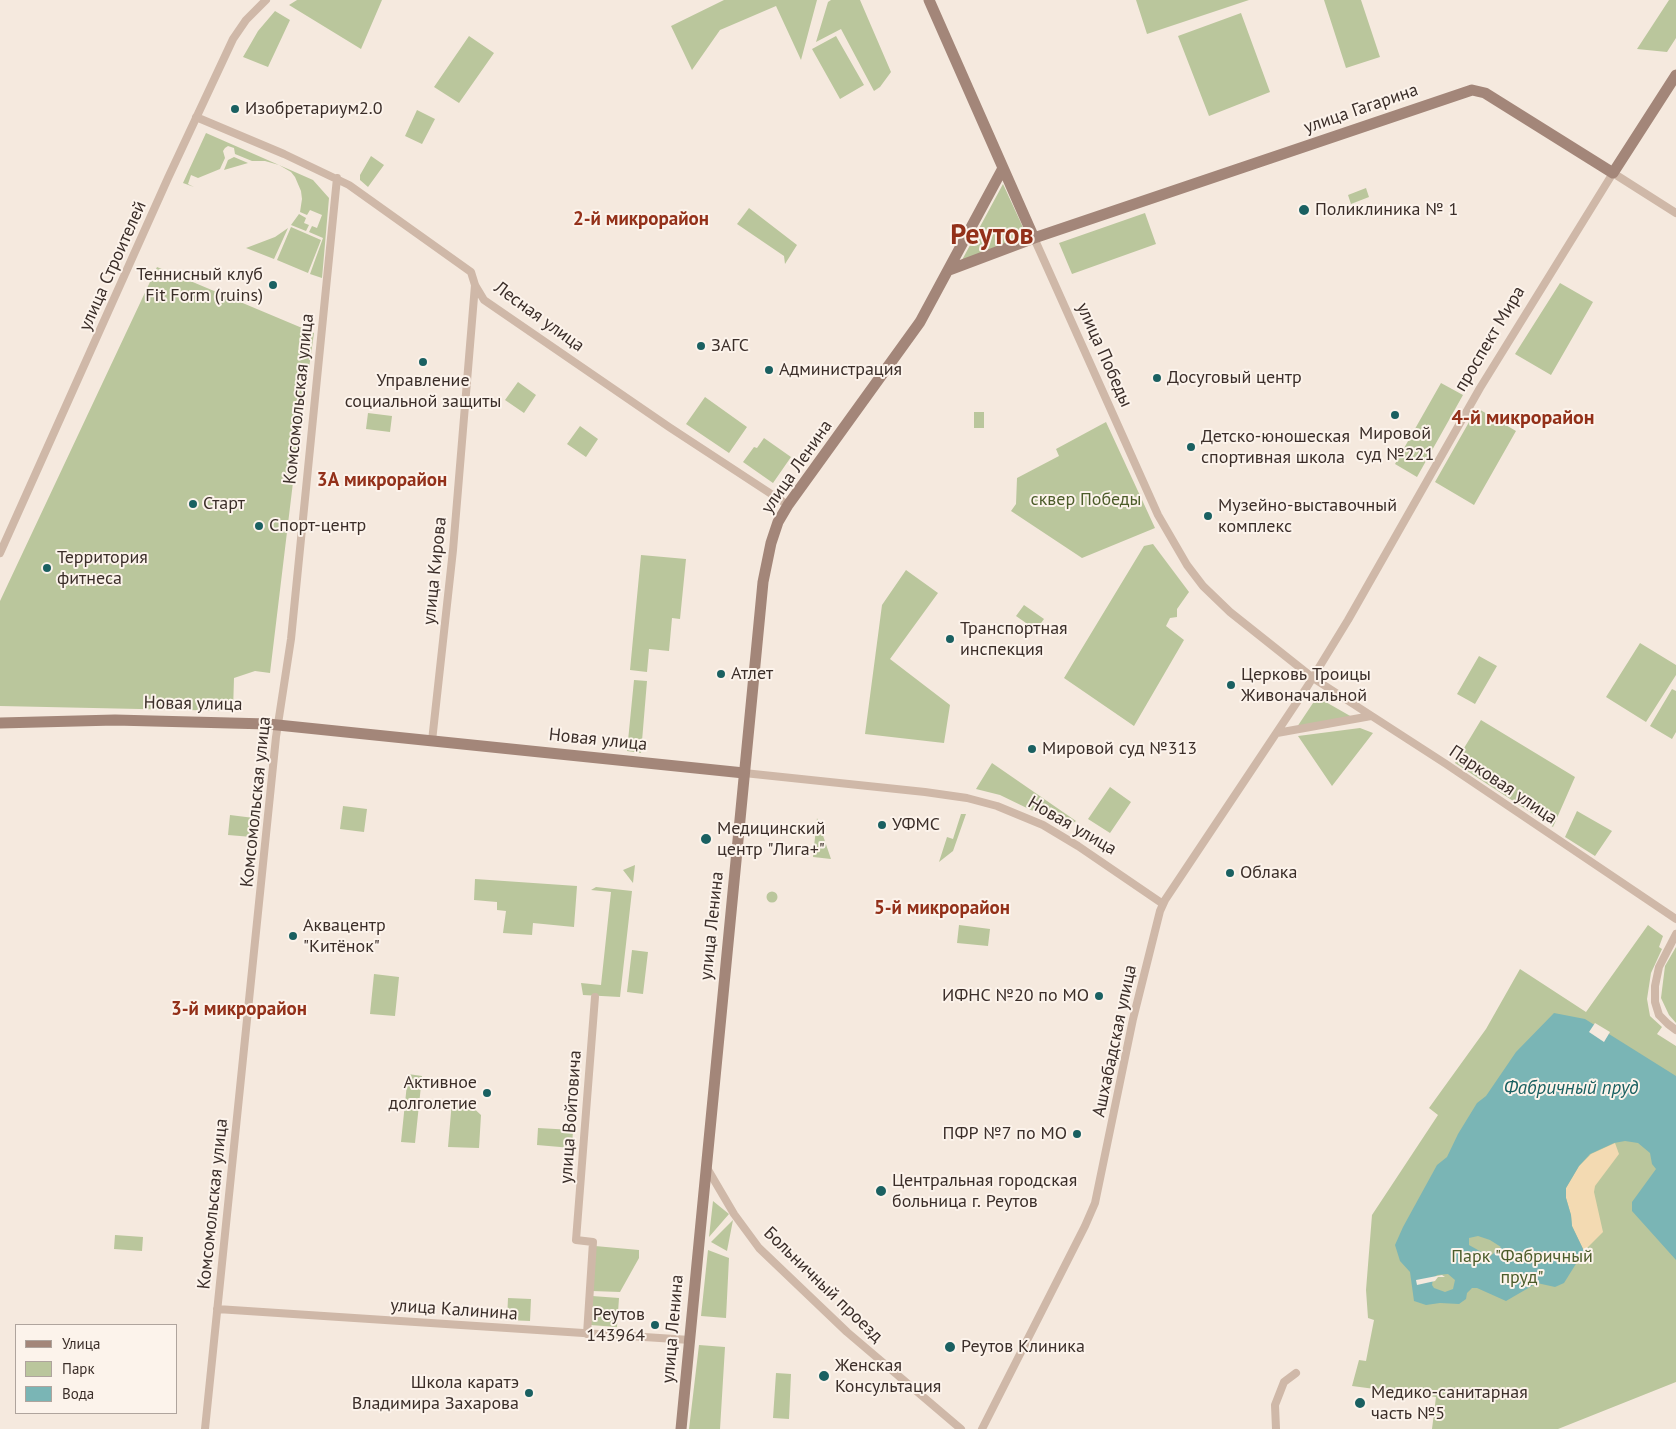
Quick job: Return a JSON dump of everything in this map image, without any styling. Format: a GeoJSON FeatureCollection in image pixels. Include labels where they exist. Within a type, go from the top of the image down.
{"type":"FeatureCollection","features":[{"type":"Feature","properties":{"kind":"street","name":"улица Строителей"},"geometry":{"type":"LineString","coordinates":[[0,553],[233,39],[246,20],[266,0]]}},
{"type":"Feature","properties":{"kind":"street","name":"улица Победы"},"geometry":{"type":"LineString","coordinates":[[929,0],[1158,515],[1186,565],[1216,600],[1312,678]]}},
{"type":"Feature","properties":{"kind":"street","name":"проспект Мира"},"geometry":{"type":"LineString","coordinates":[[1312,678],[1353,611],[1480,388],[1676,75]]}},
{"type":"Feature","properties":{"kind":"street","name":"улица Гагарина"},"geometry":{"type":"LineString","coordinates":[[1034,238],[1472,90],[1485,93],[1676,213]]}},
{"type":"Feature","properties":{"kind":"street","name":"Лесная улица"},"geometry":{"type":"LineString","coordinates":[[196,117],[337,178],[472,272],[475,286],[484,300],[669,427],[788,505]]}},
{"type":"Feature","properties":{"kind":"street","name":"улица Ленина"},"geometry":{"type":"LineString","coordinates":[[681,1429],[744,773],[765,571],[774,530],[788,505],[913,334],[1003,168]]}},
{"type":"Feature","properties":{"kind":"street","name":"Комсомольская улица"},"geometry":{"type":"LineString","coordinates":[[205,1429],[278,725],[286,682],[337,178]]}},
{"type":"Feature","properties":{"kind":"street"},"geometry":{"type":"LineString","coordinates":[[949,270],[1034,238]]}},
{"type":"Feature","properties":{"kind":"street","name":"улица Кирова"},"geometry":{"type":"LineString","coordinates":[[432,741],[453,550],[475,286]]}},
{"type":"Feature","properties":{"kind":"street","name":"Парковая улица"},"geometry":{"type":"LineString","coordinates":[[1312,678],[1446,764],[1676,919]]}},
{"type":"Feature","properties":{"kind":"street","name":"Ашхабадская улица"},"geometry":{"type":"LineString","coordinates":[[982,1429],[1096,1203],[1133,1019],[1163,904],[1312,678]]}},
{"type":"Feature","properties":{"kind":"street"},"geometry":{"type":"LineString","coordinates":[[1276,733],[1371,716]]}},
{"type":"Feature","properties":{"kind":"street","name":"Новая улица"},"geometry":{"type":"LineString","coordinates":[[0,723],[115,720],[278,725],[925,792],[966,798],[997,806],[1043,825],[1078,846],[1163,904]]}},
{"type":"Feature","properties":{"kind":"street"},"geometry":{"type":"LineString","coordinates":[[1676,934],[1659,967],[1654,1002],[1659,1015],[1676,1030]]}},
{"type":"Feature","properties":{"kind":"street","name":"улица Войтовича"},"geometry":{"type":"LineString","coordinates":[[587,1334],[593,1242],[576,1240],[595,997]]}},
{"type":"Feature","properties":{"kind":"street","name":"Больничный проезд"},"geometry":{"type":"LineString","coordinates":[[706,1166],[734,1214],[759,1248],[847,1332],[961,1429]]}},
{"type":"Feature","properties":{"kind":"street","name":"улица Калинина"},"geometry":{"type":"LineString","coordinates":[[217,1309],[690,1340]]}},
{"type":"Feature","properties":{"kind":"street"},"geometry":{"type":"LineString","coordinates":[[1276,1429],[1275,1405],[1284,1382],[1296,1373]]}},
{"type":"Feature","properties":{"kind":"green space"},"geometry":{"type":"Polygon","coordinates":[[[297,0],[382,0],[361,49],[289,5],[297,0]]]}},
{"type":"Feature","properties":{"kind":"green space"},"geometry":{"type":"Polygon","coordinates":[[[724,0],[817,0],[801,60],[776,6],[720,30],[692,70],[671,26],[724,0]]]}},
{"type":"Feature","properties":{"kind":"green space"},"geometry":{"type":"Polygon","coordinates":[[[831,0],[860,0],[891,72],[880,87],[874,91],[841,29],[816,42],[828,2],[831,0]]]}},
{"type":"Feature","properties":{"kind":"green space"},"geometry":{"type":"Polygon","coordinates":[[[1136,0],[1249,0],[1147,34],[1136,0]]]}},
{"type":"Feature","properties":{"kind":"green space"},"geometry":{"type":"Polygon","coordinates":[[[1324,0],[1361,0],[1380,57],[1346,68],[1324,0]]]}},
{"type":"Feature","properties":{"kind":"green space"},"geometry":{"type":"Polygon","coordinates":[[[1669,0],[1676,0],[1676,38],[1667,52],[1637,49],[1669,0]]]}},
{"type":"Feature","properties":{"kind":"green space"},"geometry":{"type":"Polygon","coordinates":[[[275,11],[290,20],[268,67],[243,57],[258,31],[275,11]]]}},
{"type":"Feature","properties":{"kind":"green space"},"geometry":{"type":"Polygon","coordinates":[[[1241,13],[1270,92],[1209,116],[1178,36],[1241,13]]]}},
{"type":"Feature","properties":{"kind":"green space"},"geometry":{"type":"Polygon","coordinates":[[[469,36],[494,53],[459,103],[434,87],[469,36]]]}},
{"type":"Feature","properties":{"kind":"green space"},"geometry":{"type":"Polygon","coordinates":[[[836,36],[864,85],[840,99],[812,49],[836,36]]]}},
{"type":"Feature","properties":{"kind":"green space"},"geometry":{"type":"Polygon","coordinates":[[[417,110],[435,119],[422,144],[405,136],[417,110]]]}},
{"type":"Feature","properties":{"kind":"green space"},"geometry":{"type":"Polygon","coordinates":[[[206,133],[279,165],[265,161],[252,161],[235,154],[234,148],[228,146],[223,151],[225,158],[220,169],[198,178],[191,175],[188,184],[194,187],[183,183],[206,133]]]}},
{"type":"Feature","properties":{"kind":"green space"},"geometry":{"type":"Polygon","coordinates":[[[371,156],[384,165],[368,187],[360,180],[360,175],[371,156]]]}},
{"type":"Feature","properties":{"kind":"green space"},"geometry":{"type":"Polygon","coordinates":[[[234,157],[248,163],[224,170],[228,160],[234,157]]]}},
{"type":"Feature","properties":{"kind":"green space"},"geometry":{"type":"Polygon","coordinates":[[[279,165],[313,180],[329,198],[322,278],[310,274],[323,238],[309,232],[312,226],[317,228],[322,215],[310,210],[307,215],[300,212],[301,191],[295,177],[291,172],[279,165]]]}},
{"type":"Feature","properties":{"kind":"green space"},"geometry":{"type":"Polygon","coordinates":[[[1003,184],[1027,236],[962,260],[1003,184]]]}},
{"type":"Feature","properties":{"kind":"green space"},"geometry":{"type":"Polygon","coordinates":[[[1366,188],[1369,197],[1351,204],[1348,195],[1366,188]]]}},
{"type":"Feature","properties":{"kind":"green space"},"geometry":{"type":"Polygon","coordinates":[[[749,208],[797,245],[785,264],[784,256],[737,224],[749,208]]]}},
{"type":"Feature","properties":{"kind":"green space"},"geometry":{"type":"Polygon","coordinates":[[[1145,213],[1156,244],[1072,274],[1059,243],[1145,213]]]}},
{"type":"Feature","properties":{"kind":"green space"},"geometry":{"type":"Polygon","coordinates":[[[299,214],[306,218],[304,223],[309,225],[306,231],[291,225],[299,214]]]}},
{"type":"Feature","properties":{"kind":"green space"},"geometry":{"type":"Polygon","coordinates":[[[291,227],[321,240],[308,273],[277,260],[291,227]]]}},
{"type":"Feature","properties":{"kind":"green space"},"geometry":{"type":"Polygon","coordinates":[[[288,228],[274,259],[246,248],[275,237],[288,228]]]}},
{"type":"Feature","properties":{"kind":"green space","name":"Старт"},"geometry":{"type":"Polygon","coordinates":[[[157,267],[314,333],[294,474],[270,673],[255,671],[234,678],[233,711],[0,706],[0,601],[157,267]]]}},
{"type":"Feature","properties":{"kind":"green space"},"geometry":{"type":"Polygon","coordinates":[[[1560,283],[1593,302],[1551,375],[1515,354],[1560,283]]]}},
{"type":"Feature","properties":{"kind":"green space"},"geometry":{"type":"Polygon","coordinates":[[[518,382],[536,395],[524,413],[505,400],[518,382]]]}},
{"type":"Feature","properties":{"kind":"green space"},"geometry":{"type":"Polygon","coordinates":[[[1441,383],[1463,395],[1417,477],[1395,464],[1441,383]]]}},
{"type":"Feature","properties":{"kind":"green space"},"geometry":{"type":"Polygon","coordinates":[[[705,397],[747,427],[729,453],[686,424],[705,397]]]}},
{"type":"Feature","properties":{"kind":"green space"},"geometry":{"type":"Polygon","coordinates":[[[1477,408],[1516,431],[1474,505],[1435,482],[1477,408]]]}},
{"type":"Feature","properties":{"kind":"green space"},"geometry":{"type":"Polygon","coordinates":[[[974,412],[984,412],[984,428],[974,428],[974,412]]]}},
{"type":"Feature","properties":{"kind":"green space"},"geometry":{"type":"Polygon","coordinates":[[[368,413],[392,416],[390,432],[366,429],[368,413]]]}},
{"type":"Feature","properties":{"kind":"green space","name":"сквер Победы"},"geometry":{"type":"Polygon","coordinates":[[[1106,422],[1155,528],[1082,558],[1011,511],[1016,504],[1017,478],[1059,456],[1056,449],[1106,422]]]}},
{"type":"Feature","properties":{"kind":"green space"},"geometry":{"type":"Polygon","coordinates":[[[580,426],[598,439],[586,457],[567,444],[580,426]]]}},
{"type":"Feature","properties":{"kind":"green space"},"geometry":{"type":"Polygon","coordinates":[[[764,438],[791,457],[773,483],[743,462],[754,447],[757,448],[764,438]]]}},
{"type":"Feature","properties":{"kind":"green space"},"geometry":{"type":"Polygon","coordinates":[[[1153,544],[1189,592],[1177,609],[1177,617],[1170,618],[1166,626],[1184,640],[1134,726],[1064,678],[1144,546],[1153,544]]]}},
{"type":"Feature","properties":{"kind":"green space"},"geometry":{"type":"Polygon","coordinates":[[[641,555],[686,559],[680,619],[672,618],[669,651],[649,649],[647,672],[630,670],[641,555]]]}},
{"type":"Feature","properties":{"kind":"green space"},"geometry":{"type":"Polygon","coordinates":[[[906,570],[938,593],[890,659],[950,705],[944,743],[865,734],[882,605],[906,570]]]}},
{"type":"Feature","properties":{"kind":"green space"},"geometry":{"type":"Polygon","coordinates":[[[1024,605],[1044,619],[1036,630],[1016,616],[1024,605]]]}},
{"type":"Feature","properties":{"kind":"green space"},"geometry":{"type":"Polygon","coordinates":[[[1640,643],[1676,665],[1676,675],[1646,722],[1606,697],[1640,643]]]}},
{"type":"Feature","properties":{"kind":"green space"},"geometry":{"type":"Polygon","coordinates":[[[1479,656],[1497,666],[1475,704],[1457,694],[1479,656]]]}},
{"type":"Feature","properties":{"kind":"green space"},"geometry":{"type":"Polygon","coordinates":[[[634,680],[647,681],[641,753],[627,751],[634,680]]]}},
{"type":"Feature","properties":{"kind":"green space"},"geometry":{"type":"Polygon","coordinates":[[[1672,689],[1676,691],[1676,732],[1672,739],[1650,726],[1672,689]]]}},
{"type":"Feature","properties":{"kind":"green space"},"geometry":{"type":"Polygon","coordinates":[[[1317,697],[1352,717],[1297,727],[1317,697]]]}},
{"type":"Feature","properties":{"kind":"green space"},"geometry":{"type":"Polygon","coordinates":[[[1481,720],[1575,777],[1553,827],[1455,763],[1481,720]]]}},
{"type":"Feature","properties":{"kind":"green space"},"geometry":{"type":"Polygon","coordinates":[[[1360,728],[1373,733],[1332,786],[1298,736],[1360,728]]]}},
{"type":"Feature","properties":{"kind":"green space"},"geometry":{"type":"Polygon","coordinates":[[[992,763],[1076,821],[1066,827],[1000,795],[976,789],[992,763]]]}},
{"type":"Feature","properties":{"kind":"green space"},"geometry":{"type":"Polygon","coordinates":[[[1110,787],[1131,802],[1110,833],[1088,819],[1110,787]]]}},
{"type":"Feature","properties":{"kind":"green space"},"geometry":{"type":"Polygon","coordinates":[[[343,806],[367,809],[364,832],[340,829],[343,806]]]}},
{"type":"Feature","properties":{"kind":"green space"},"geometry":{"type":"Polygon","coordinates":[[[1577,811],[1612,831],[1595,856],[1565,837],[1577,811]]]}},
{"type":"Feature","properties":{"kind":"green space"},"geometry":{"type":"Polygon","coordinates":[[[961,814],[966,814],[953,851],[939,862],[947,837],[953,839],[961,814]]]}},
{"type":"Feature","properties":{"kind":"green space"},"geometry":{"type":"Polygon","coordinates":[[[230,815],[254,818],[252,837],[228,835],[230,815]]]}},
{"type":"Feature","properties":{"kind":"green space"},"geometry":{"type":"Polygon","coordinates":[[[817,818],[831,859],[813,857],[817,818]]]}},
{"type":"Feature","properties":{"kind":"green space"},"geometry":{"type":"Polygon","coordinates":[[[635,865],[633,883],[623,870],[635,865]]]}},
{"type":"Feature","properties":{"kind":"green space"},"geometry":{"type":"Polygon","coordinates":[[[475,879],[577,886],[574,927],[533,923],[532,935],[503,933],[506,911],[497,910],[497,902],[474,900],[475,879]]]}},
{"type":"Feature","properties":{"kind":"green space"},"geometry":{"type":"Polygon","coordinates":[[[596,887],[632,891],[620,997],[583,995],[581,983],[601,985],[611,892],[591,890],[596,887]]]}},
{"type":"Feature","properties":{"kind":"green space"},"geometry":{"type":"Polygon","coordinates":[[[772,891],[778,897],[772,903],[766,897],[772,891]]]}},
{"type":"Feature","properties":{"kind":"green space"},"geometry":{"type":"Polygon","coordinates":[[[959,925],[990,929],[988,946],[957,943],[959,925]]]}},
{"type":"Feature","properties":{"kind":"green space","name":"Парк \"Фабричный пруд\""},"geometry":{"type":"Polygon","coordinates":[[[1648,925],[1663,936],[1659,947],[1662,949],[1651,973],[1647,999],[1650,1016],[1662,1027],[1657,1034],[1676,1046],[1676,1382],[1558,1429],[1432,1429],[1436,1397],[1352,1386],[1359,1360],[1366,1361],[1374,1320],[1368,1318],[1366,1290],[1372,1215],[1438,1115],[1429,1108],[1486,1029],[1520,969],[1586,1012],[1648,925]]]}},
{"type":"Feature","properties":{"kind":"green space"},"geometry":{"type":"Polygon","coordinates":[[[1676,947],[1676,1023],[1669,1015],[1661,998],[1665,966],[1676,947]]]}},
{"type":"Feature","properties":{"kind":"green space"},"geometry":{"type":"Polygon","coordinates":[[[632,950],[648,952],[643,994],[627,992],[632,950]]]}},
{"type":"Feature","properties":{"kind":"green space"},"geometry":{"type":"Polygon","coordinates":[[[374,974],[399,977],[395,1016],[370,1014],[374,974]]]}},
{"type":"Feature","properties":{"kind":"green space"},"geometry":{"type":"Polygon","coordinates":[[[408,1074],[422,1076],[415,1143],[401,1142],[408,1074]]]}},
{"type":"Feature","properties":{"kind":"green space"},"geometry":{"type":"Polygon","coordinates":[[[452,1101],[468,1103],[481,1115],[479,1148],[448,1147],[452,1101]]]}},
{"type":"Feature","properties":{"kind":"green space"},"geometry":{"type":"Polygon","coordinates":[[[538,1128],[573,1130],[572,1148],[537,1145],[538,1128]]]}},
{"type":"Feature","properties":{"kind":"green space"},"geometry":{"type":"Polygon","coordinates":[[[713,1201],[729,1214],[709,1237],[713,1201]]]}},
{"type":"Feature","properties":{"kind":"green space"},"geometry":{"type":"Polygon","coordinates":[[[733,1220],[727,1251],[711,1242],[733,1220]]]}},
{"type":"Feature","properties":{"kind":"green space"},"geometry":{"type":"Polygon","coordinates":[[[115,1235],[143,1237],[142,1251],[114,1249],[115,1235]]]}},
{"type":"Feature","properties":{"kind":"green space"},"geometry":{"type":"Polygon","coordinates":[[[595,1246],[639,1250],[639,1258],[620,1292],[592,1291],[595,1246]]]}},
{"type":"Feature","properties":{"kind":"green space"},"geometry":{"type":"Polygon","coordinates":[[[708,1250],[729,1258],[726,1318],[701,1316],[708,1250]]]}},
{"type":"Feature","properties":{"kind":"green space"},"geometry":{"type":"Polygon","coordinates":[[[592,1296],[619,1298],[617,1327],[590,1325],[592,1296]]]}},
{"type":"Feature","properties":{"kind":"green space"},"geometry":{"type":"Polygon","coordinates":[[[508,1298],[531,1299],[530,1321],[507,1320],[508,1298]]]}},
{"type":"Feature","properties":{"kind":"green space"},"geometry":{"type":"Polygon","coordinates":[[[699,1345],[725,1347],[720,1429],[689,1429],[699,1345]]]}},
{"type":"Feature","properties":{"kind":"green space"},"geometry":{"type":"Polygon","coordinates":[[[776,1373],[791,1374],[789,1419],[773,1418],[776,1373]]]}},
{"type":"Feature","properties":{"kind":"sand"},"geometry":{"type":"Polygon","coordinates":[[[1615,1143],[1619,1154],[1595,1186],[1594,1192],[1603,1232],[1584,1251],[1572,1226],[1566,1198],[1566,1188],[1579,1166],[1591,1154],[1615,1143]]]}},
{"type":"Feature","properties":{"kind":"water","name":"Фабричный пруд"},"geometry":{"type":"Polygon","coordinates":[[[1554,1013],[1585,1019],[1676,1076],[1676,1260],[1632,1211],[1632,1202],[1656,1169],[1652,1164],[1650,1153],[1638,1143],[1625,1141],[1614,1143],[1590,1154],[1579,1166],[1566,1188],[1566,1198],[1572,1226],[1584,1251],[1564,1283],[1555,1287],[1537,1283],[1506,1301],[1477,1288],[1472,1288],[1467,1293],[1466,1299],[1459,1304],[1440,1303],[1426,1305],[1414,1301],[1410,1272],[1400,1261],[1395,1245],[1437,1165],[1447,1157],[1458,1134],[1477,1103],[1486,1096],[1516,1052],[1554,1013]],[[1478,1236],[1469,1238],[1469,1245],[1485,1254],[1488,1258],[1501,1247],[1490,1240],[1478,1236]],[[1448,1274],[1437,1275],[1433,1279],[1432,1285],[1434,1288],[1445,1292],[1453,1289],[1455,1280],[1448,1274]]]}},
{"type":"Feature","properties":{"kind":"pier"},"geometry":{"type":"Polygon","coordinates":[[[1595,1023],[1610,1032],[1604,1042],[1589,1032],[1595,1023]]]}},
{"type":"Feature","properties":{"kind":"pier"},"geometry":{"type":"Polygon","coordinates":[[[1442,1275],[1445,1277],[1438,1277],[1435,1281],[1417,1285],[1416,1280],[1442,1275]]]}},
{"type":"Feature","properties":{"kind":"place","name":"Изобретариум2.0"},"geometry":{"type":"Point","coordinates":[235,109]}},
{"type":"Feature","properties":{"kind":"place","name":"Поликлиника № 1"},"geometry":{"type":"Point","coordinates":[1304,210]}},
{"type":"Feature","properties":{"kind":"place","name":"Теннисный клуб Fit Form (ruins)"},"geometry":{"type":"Point","coordinates":[273,285]}},
{"type":"Feature","properties":{"kind":"place","name":"ЗАГС"},"geometry":{"type":"Point","coordinates":[701,346]}},
{"type":"Feature","properties":{"kind":"place","name":"Управление социальной защиты"},"geometry":{"type":"Point","coordinates":[423,362]}},
{"type":"Feature","properties":{"kind":"place","name":"Администрация"},"geometry":{"type":"Point","coordinates":[769,370]}},
{"type":"Feature","properties":{"kind":"place","name":"Досуговый центр"},"geometry":{"type":"Point","coordinates":[1157,378]}},
{"type":"Feature","properties":{"kind":"place","name":"Мировой суд №221"},"geometry":{"type":"Point","coordinates":[1395,415]}},
{"type":"Feature","properties":{"kind":"place","name":"Детско-юношеская спортивная школа"},"geometry":{"type":"Point","coordinates":[1191,447]}},
{"type":"Feature","properties":{"kind":"place","name":"Старт"},"geometry":{"type":"Point","coordinates":[193,504]}},
{"type":"Feature","properties":{"kind":"place","name":"Музейно-выставочный комплекс"},"geometry":{"type":"Point","coordinates":[1208,516]}},
{"type":"Feature","properties":{"kind":"place","name":"Спорт-центр"},"geometry":{"type":"Point","coordinates":[259,526]}},
{"type":"Feature","properties":{"kind":"place","name":"Территория фитнеса"},"geometry":{"type":"Point","coordinates":[47,568]}},
{"type":"Feature","properties":{"kind":"place","name":"Транспортная инспекция"},"geometry":{"type":"Point","coordinates":[950,639]}},
{"type":"Feature","properties":{"kind":"place","name":"Атлет"},"geometry":{"type":"Point","coordinates":[721,674]}},
{"type":"Feature","properties":{"kind":"place","name":"Церковь Троицы Живоначальной"},"geometry":{"type":"Point","coordinates":[1231,685]}},
{"type":"Feature","properties":{"kind":"place","name":"Мировой суд №313"},"geometry":{"type":"Point","coordinates":[1032,749]}},
{"type":"Feature","properties":{"kind":"place","name":"УФМС"},"geometry":{"type":"Point","coordinates":[882,825]}},
{"type":"Feature","properties":{"kind":"place","name":"Медицинский центр \"Лига+\""},"geometry":{"type":"Point","coordinates":[706,839]}},
{"type":"Feature","properties":{"kind":"place","name":"Облака"},"geometry":{"type":"Point","coordinates":[1230,873]}},
{"type":"Feature","properties":{"kind":"place","name":"Аквацентр \"Китёнок\""},"geometry":{"type":"Point","coordinates":[293,936]}},
{"type":"Feature","properties":{"kind":"place","name":"ИФНС №20 по МО"},"geometry":{"type":"Point","coordinates":[1099,996]}},
{"type":"Feature","properties":{"kind":"place","name":"Активное долголетие"},"geometry":{"type":"Point","coordinates":[487,1093]}},
{"type":"Feature","properties":{"kind":"place","name":"ПФР №7 по МО"},"geometry":{"type":"Point","coordinates":[1077,1134]}},
{"type":"Feature","properties":{"kind":"place","name":"Центральная городская больница г. Реутов"},"geometry":{"type":"Point","coordinates":[881,1191]}},
{"type":"Feature","properties":{"kind":"place","name":"Реутов 143964"},"geometry":{"type":"Point","coordinates":[655,1325]}},
{"type":"Feature","properties":{"kind":"place","name":"Реутов Клиника"},"geometry":{"type":"Point","coordinates":[950,1347]}},
{"type":"Feature","properties":{"kind":"place","name":"Женская Консультация"},"geometry":{"type":"Point","coordinates":[824,1376]}},
{"type":"Feature","properties":{"kind":"place","name":"Школа каратэ Владимира Захарова"},"geometry":{"type":"Point","coordinates":[529,1393]}},
{"type":"Feature","properties":{"kind":"place","name":"Медико-санитарная часть №5"},"geometry":{"type":"Point","coordinates":[1360,1403]}},
{"type":"Feature","properties":{"kind":"district","name":"2-й микрорайон"},"geometry":{"type":"Point","coordinates":[641,220]}},
{"type":"Feature","properties":{"kind":"district","name":"Реутов"},"geometry":{"type":"Point","coordinates":[992,236]}},
{"type":"Feature","properties":{"kind":"district","name":"4-й микрорайон"},"geometry":{"type":"Point","coordinates":[1523,418]}},
{"type":"Feature","properties":{"kind":"district","name":"3А микрорайон"},"geometry":{"type":"Point","coordinates":[382,481]}},
{"type":"Feature","properties":{"kind":"district","name":"5-й микрорайон"},"geometry":{"type":"Point","coordinates":[942,909]}},
{"type":"Feature","properties":{"kind":"district","name":"3-й микрорайон"},"geometry":{"type":"Point","coordinates":[239,1010]}}]}
